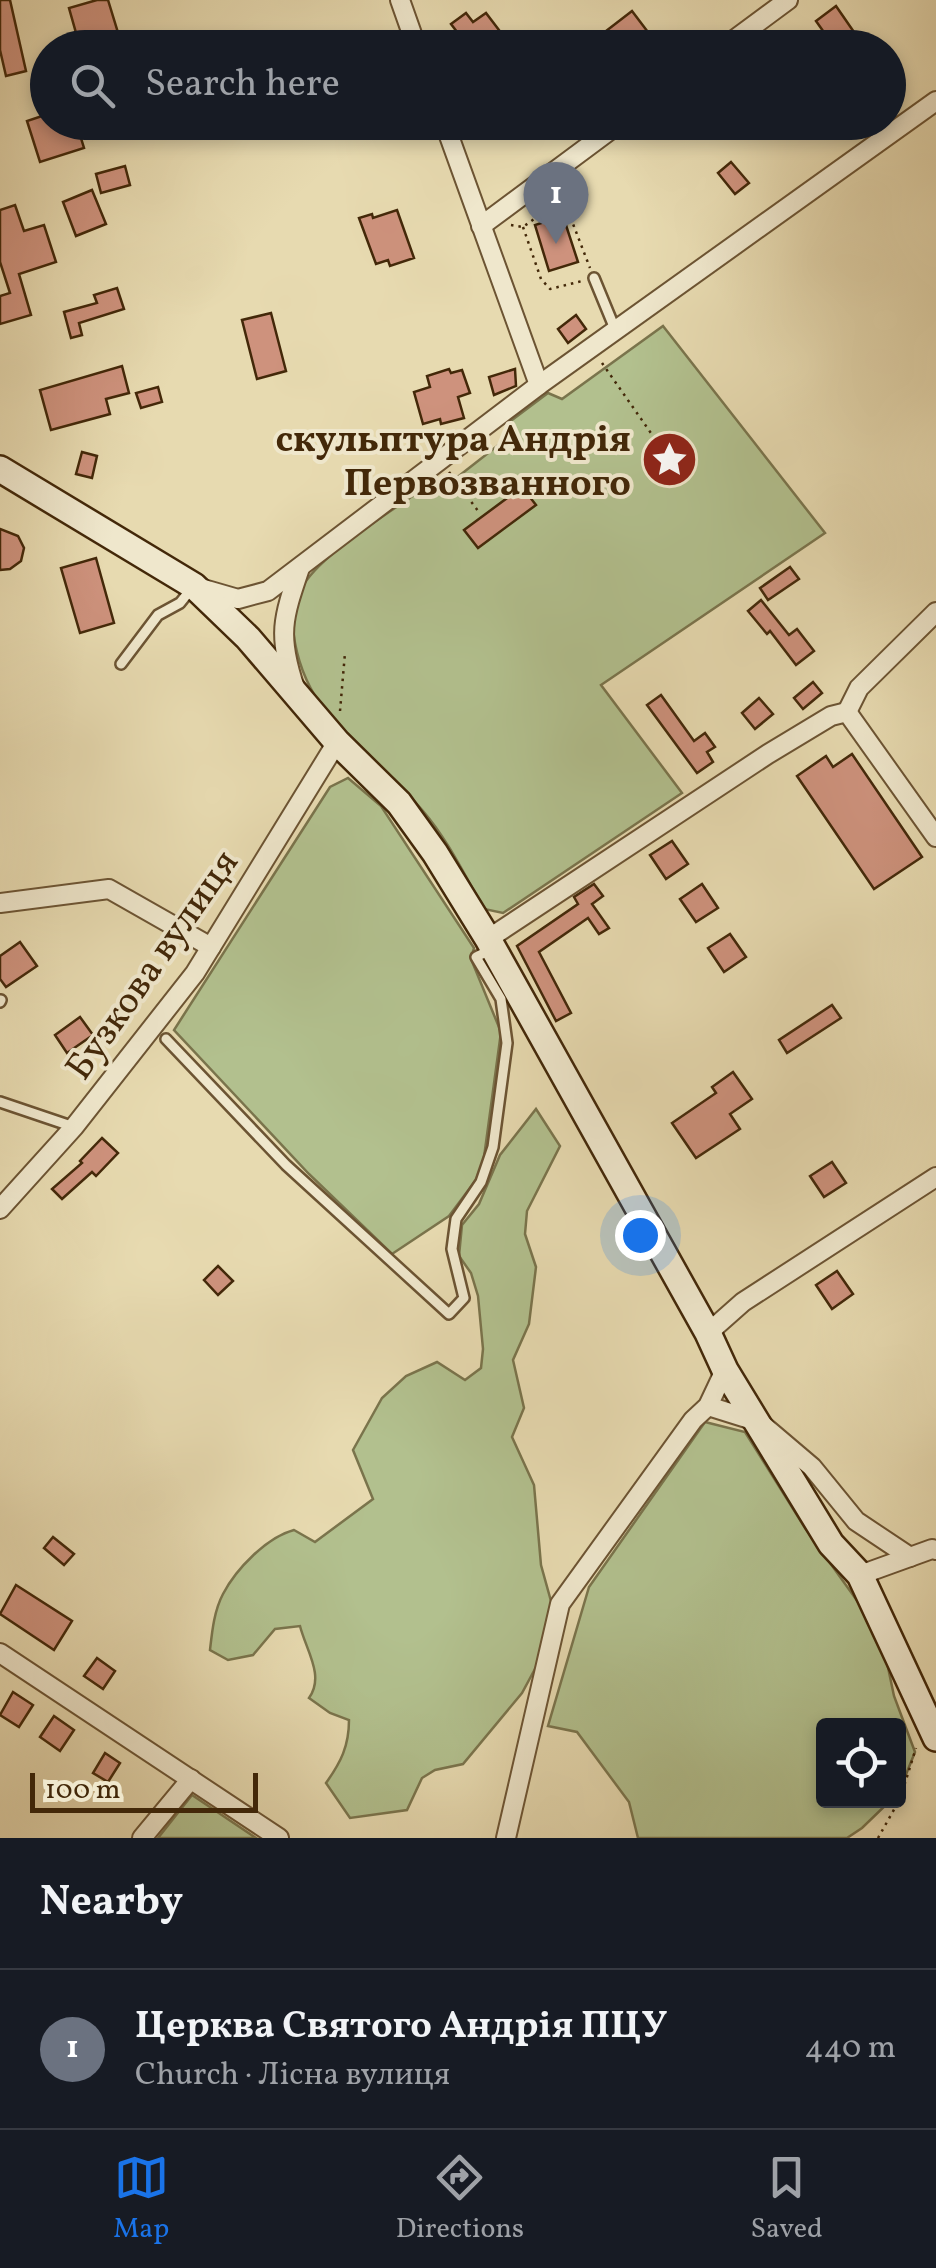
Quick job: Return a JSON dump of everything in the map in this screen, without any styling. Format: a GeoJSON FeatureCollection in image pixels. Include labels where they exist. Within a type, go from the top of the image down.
{"type":"FeatureCollection","features":[{"type":"Feature","properties":{"kind":"street"},"geometry":{"type":"LineString","coordinates":[[400,0],[411,30]]}},
{"type":"Feature","properties":{"kind":"street"},"geometry":{"type":"LineString","coordinates":[[747,30],[788,0]]}},
{"type":"Feature","properties":{"kind":"street"},"geometry":{"type":"LineString","coordinates":[[906,123],[936,101]]}},
{"type":"Feature","properties":{"kind":"street"},"geometry":{"type":"LineString","coordinates":[[450,140],[538,386]]}},
{"type":"Feature","properties":{"kind":"street"},"geometry":{"type":"LineString","coordinates":[[480,226],[597,140]]}},
{"type":"Feature","properties":{"kind":"street"},"geometry":{"type":"LineString","coordinates":[[194,586],[238,598],[268,591],[538,386],[882,140]]}},
{"type":"Feature","properties":{"kind":"street"},"geometry":{"type":"LineString","coordinates":[[0,469],[194,586],[248,638],[337,742],[399,803],[491,944],[725,1370],[831,1544],[860,1575],[926,1744]]}},
{"type":"Feature","properties":{"kind":"street"},"geometry":{"type":"LineString","coordinates":[[298,698],[289,671],[284,615],[300,567]]}},
{"type":"Feature","properties":{"kind":"street"},"geometry":{"type":"LineString","coordinates":[[491,944],[768,754],[831,716],[847,712],[859,688],[936,612]]}},
{"type":"Feature","properties":{"kind":"street"},"geometry":{"type":"LineString","coordinates":[[847,712],[936,837]]}},
{"type":"Feature","properties":{"kind":"street","name":"Бузкова вулиця"},"geometry":{"type":"LineString","coordinates":[[0,1209],[74,1128],[212,947],[337,742]]}},
{"type":"Feature","properties":{"kind":"street"},"geometry":{"type":"LineString","coordinates":[[0,903],[109,889],[212,947]]}},
{"type":"Feature","properties":{"kind":"street"},"geometry":{"type":"LineString","coordinates":[[708,1333],[742,1302],[936,1176]]}},
{"type":"Feature","properties":{"kind":"street"},"geometry":{"type":"LineString","coordinates":[[506,1838],[560,1604],[693,1420],[708,1406],[725,1370]]}},
{"type":"Feature","properties":{"kind":"street"},"geometry":{"type":"LineString","coordinates":[[708,1406],[759,1422],[812,1467],[856,1522],[910,1557]]}},
{"type":"Feature","properties":{"kind":"street"},"geometry":{"type":"LineString","coordinates":[[860,1575],[936,1550]]}},
{"type":"Feature","properties":{"kind":"street"},"geometry":{"type":"LineString","coordinates":[[0,1652],[279,1838]]}},
{"type":"Feature","properties":{"kind":"street"},"geometry":{"type":"LineString","coordinates":[[142,1838],[191,1780]]}},
{"type":"Feature","properties":{"kind":"lane"},"geometry":{"type":"LineString","coordinates":[[594,278],[616,332]]}},
{"type":"Feature","properties":{"kind":"lane"},"geometry":{"type":"LineString","coordinates":[[122,664],[158,615],[180,603],[194,586]]}},
{"type":"Feature","properties":{"kind":"lane"},"geometry":{"type":"LineString","coordinates":[[166,1039],[286,1166],[449,1314],[464,1298],[452,1249],[456,1219],[481,1182],[493,1147],[508,1043],[501,999],[476,957],[491,944]]}},
{"type":"Feature","properties":{"kind":"lane"},"geometry":{"type":"LineString","coordinates":[[0,1102],[74,1128]]}},
{"type":"Feature","properties":{"kind":"path"},"geometry":{"type":"LineString","coordinates":[[563,198],[594,278],[550,289],[523,227],[563,198]]}},
{"type":"Feature","properties":{"kind":"path"},"geometry":{"type":"LineString","coordinates":[[591,348],[667,456]]}},
{"type":"Feature","properties":{"kind":"path"},"geometry":{"type":"LineString","coordinates":[[675,440],[687,447],[691,461],[680,478],[666,479],[654,472],[650,458],[658,444],[675,440]]}},
{"type":"Feature","properties":{"kind":"path"},"geometry":{"type":"LineString","coordinates":[[440,460],[478,511]]}},
{"type":"Feature","properties":{"kind":"path"},"geometry":{"type":"LineString","coordinates":[[337,742],[345,653]]}},
{"type":"Feature","properties":{"kind":"path"},"geometry":{"type":"LineString","coordinates":[[878,1838],[926,1744]]}},
{"type":"Feature","properties":{"kind":"green space"},"geometry":{"type":"Polygon","coordinates":[[[663,326],[825,533],[601,685],[682,793],[503,913],[484,909],[432,822],[329,717],[315,695],[295,643],[293,620],[298,598],[314,572],[359,533],[424,488],[437,493],[510,436],[508,423],[548,393],[562,399],[663,326]]]}},
{"type":"Feature","properties":{"kind":"green space"},"geometry":{"type":"Polygon","coordinates":[[[348,778],[381,806],[474,948],[471,959],[501,1032],[482,1172],[449,1216],[392,1254],[309,1174],[174,1030],[330,787],[348,778]]]}},
{"type":"Feature","properties":{"kind":"green space"},"geometry":{"type":"Polygon","coordinates":[[[536,1109],[560,1146],[527,1211],[525,1234],[536,1267],[529,1324],[513,1360],[524,1408],[512,1437],[534,1485],[541,1565],[554,1612],[536,1667],[522,1693],[463,1764],[435,1770],[422,1778],[407,1810],[350,1818],[326,1783],[343,1753],[349,1720],[330,1713],[309,1698],[315,1672],[300,1626],[275,1629],[253,1655],[228,1660],[210,1650],[215,1614],[229,1584],[263,1547],[294,1530],[315,1542],[373,1499],[353,1450],[382,1398],[406,1376],[437,1362],[465,1380],[481,1368],[478,1296],[471,1273],[459,1256],[462,1225],[479,1204],[500,1155],[536,1109]]]}},
{"type":"Feature","properties":{"kind":"green space"},"geometry":{"type":"Polygon","coordinates":[[[705,1422],[745,1432],[805,1528],[881,1634],[902,1718],[816,1718],[816,1808],[883,1808],[847,1838],[638,1838],[629,1802],[577,1732],[548,1726],[589,1587],[705,1422]]]}},
{"type":"Feature","properties":{"kind":"green space"},"geometry":{"type":"Polygon","coordinates":[[[906,1728],[915,1752],[906,1774],[906,1728]]]}},
{"type":"Feature","properties":{"kind":"green space"},"geometry":{"type":"Polygon","coordinates":[[[192,1795],[256,1838],[158,1838],[192,1795]]]}},
{"type":"Feature","properties":{"kind":"building"},"geometry":{"type":"Polygon","coordinates":[[[0,0],[10,0],[26,71],[6,76],[0,50],[0,0]]]}},
{"type":"Feature","properties":{"kind":"building"},"geometry":{"type":"Polygon","coordinates":[[[108,0],[117,30],[75,30],[69,8],[108,0]]]}},
{"type":"Feature","properties":{"kind":"building"},"geometry":{"type":"Polygon","coordinates":[[[836,6],[853,30],[822,30],[816,21],[836,6]]]}},
{"type":"Feature","properties":{"kind":"building"},"geometry":{"type":"Polygon","coordinates":[[[632,11],[646,30],[607,30],[632,11]]]}},
{"type":"Feature","properties":{"kind":"building"},"geometry":{"type":"Polygon","coordinates":[[[466,13],[473,22],[486,13],[499,30],[456,30],[451,24],[466,13]]]}},
{"type":"Feature","properties":{"kind":"building"},"geometry":{"type":"Polygon","coordinates":[[[33,140],[82,140],[84,148],[40,162],[33,140]]]}},
{"type":"Feature","properties":{"kind":"building"},"geometry":{"type":"Polygon","coordinates":[[[731,162],[749,183],[735,194],[718,173],[731,162]]]}},
{"type":"Feature","properties":{"kind":"building"},"geometry":{"type":"Polygon","coordinates":[[[125,166],[130,185],[101,193],[96,174],[125,166]]]}},
{"type":"Feature","properties":{"kind":"building"},"geometry":{"type":"Polygon","coordinates":[[[92,190],[106,224],[76,236],[63,202],[92,190]]]}},
{"type":"Feature","properties":{"kind":"building"},"geometry":{"type":"Polygon","coordinates":[[[15,205],[24,231],[44,225],[56,262],[19,274],[31,315],[0,324],[0,296],[10,293],[0,262],[0,210],[15,205]]]}},
{"type":"Feature","properties":{"kind":"building"},"geometry":{"type":"Polygon","coordinates":[[[397,210],[414,258],[390,266],[388,260],[376,264],[359,218],[397,210]]]}},
{"type":"Feature","properties":{"kind":"building"},"geometry":{"type":"Polygon","coordinates":[[[563,216],[578,262],[549,271],[535,225],[563,216]]]}},
{"type":"Feature","properties":{"kind":"building"},"geometry":{"type":"Polygon","coordinates":[[[117,288],[124,309],[79,323],[82,335],[71,338],[64,312],[97,303],[94,295],[117,288]]]}},
{"type":"Feature","properties":{"kind":"building"},"geometry":{"type":"Polygon","coordinates":[[[271,313],[286,371],[257,379],[242,320],[271,313]]]}},
{"type":"Feature","properties":{"kind":"building"},"geometry":{"type":"Polygon","coordinates":[[[576,315],[586,329],[568,343],[558,329],[576,315]]]}},
{"type":"Feature","properties":{"kind":"building"},"geometry":{"type":"Polygon","coordinates":[[[122,366],[129,393],[106,399],[110,414],[51,430],[40,390],[122,366]]]}},
{"type":"Feature","properties":{"kind":"building"},"geometry":{"type":"Polygon","coordinates":[[[449,369],[451,373],[462,370],[470,393],[458,397],[464,418],[423,424],[414,392],[430,387],[427,376],[449,369]]]}},
{"type":"Feature","properties":{"kind":"building"},"geometry":{"type":"Polygon","coordinates":[[[515,369],[516,386],[494,395],[489,377],[515,369]]]}},
{"type":"Feature","properties":{"kind":"building"},"geometry":{"type":"Polygon","coordinates":[[[158,387],[162,402],[141,408],[136,393],[158,387]]]}},
{"type":"Feature","properties":{"kind":"building"},"geometry":{"type":"Polygon","coordinates":[[[82,452],[97,456],[92,478],[76,474],[82,452]]]}},
{"type":"Feature","properties":{"kind":"building"},"geometry":{"type":"Polygon","coordinates":[[[522,487],[536,505],[478,548],[464,530],[522,487]]]}},
{"type":"Feature","properties":{"kind":"building"},"geometry":{"type":"Polygon","coordinates":[[[0,529],[18,536],[24,548],[21,561],[10,569],[0,570],[0,529]]]}},
{"type":"Feature","properties":{"kind":"building"},"geometry":{"type":"Polygon","coordinates":[[[96,558],[114,623],[80,633],[61,568],[96,558]]]}},
{"type":"Feature","properties":{"kind":"building"},"geometry":{"type":"Polygon","coordinates":[[[790,567],[799,579],[768,600],[760,588],[790,567]]]}},
{"type":"Feature","properties":{"kind":"building"},"geometry":{"type":"Polygon","coordinates":[[[761,600],[789,635],[797,629],[814,651],[796,665],[770,631],[767,634],[748,611],[761,600]]]}},
{"type":"Feature","properties":{"kind":"building"},"geometry":{"type":"Polygon","coordinates":[[[813,682],[822,693],[803,709],[794,698],[813,682]]]}},
{"type":"Feature","properties":{"kind":"building"},"geometry":{"type":"Polygon","coordinates":[[[661,695],[694,741],[705,733],[715,747],[707,752],[713,762],[697,773],[647,705],[661,695]]]}},
{"type":"Feature","properties":{"kind":"building"},"geometry":{"type":"Polygon","coordinates":[[[759,698],[773,714],[755,729],[742,713],[759,698]]]}},
{"type":"Feature","properties":{"kind":"building"},"geometry":{"type":"Polygon","coordinates":[[[852,754],[922,857],[874,889],[797,776],[826,756],[833,767],[852,754]]]}},
{"type":"Feature","properties":{"kind":"building"},"geometry":{"type":"Polygon","coordinates":[[[672,841],[688,864],[666,879],[650,855],[672,841]]]}},
{"type":"Feature","properties":{"kind":"building"},"geometry":{"type":"Polygon","coordinates":[[[594,884],[603,896],[592,904],[609,928],[599,934],[588,918],[539,952],[571,1013],[556,1021],[517,946],[578,904],[574,897],[594,884]]]}},
{"type":"Feature","properties":{"kind":"building"},"geometry":{"type":"Polygon","coordinates":[[[702,884],[718,908],[696,922],[680,899],[702,884]]]}},
{"type":"Feature","properties":{"kind":"building"},"geometry":{"type":"Polygon","coordinates":[[[730,934],[746,957],[724,972],[708,948],[730,934]]]}},
{"type":"Feature","properties":{"kind":"building"},"geometry":{"type":"Polygon","coordinates":[[[20,942],[37,966],[6,987],[0,979],[0,956],[20,942]]]}},
{"type":"Feature","properties":{"kind":"building"},"geometry":{"type":"Polygon","coordinates":[[[832,1005],[841,1018],[787,1053],[779,1040],[832,1005]]]}},
{"type":"Feature","properties":{"kind":"building"},"geometry":{"type":"Polygon","coordinates":[[[80,1017],[93,1035],[67,1053],[55,1035],[80,1017]]]}},
{"type":"Feature","properties":{"kind":"building"},"geometry":{"type":"Polygon","coordinates":[[[733,1072],[752,1099],[730,1114],[740,1129],[696,1158],[672,1123],[716,1093],[712,1087],[733,1072]]]}},
{"type":"Feature","properties":{"kind":"building"},"geometry":{"type":"Polygon","coordinates":[[[102,1138],[118,1153],[96,1176],[92,1172],[62,1199],[52,1189],[82,1163],[102,1138]]]}},
{"type":"Feature","properties":{"kind":"building"},"geometry":{"type":"Polygon","coordinates":[[[832,1162],[846,1183],[824,1197],[810,1176],[832,1162]]]}},
{"type":"Feature","properties":{"kind":"building"},"geometry":{"type":"Polygon","coordinates":[[[218,1266],[233,1281],[218,1295],[204,1280],[218,1266]]]}},
{"type":"Feature","properties":{"kind":"building"},"geometry":{"type":"Polygon","coordinates":[[[837,1271],[853,1294],[832,1309],[816,1285],[837,1271]]]}},
{"type":"Feature","properties":{"kind":"building"},"geometry":{"type":"Polygon","coordinates":[[[53,1537],[74,1554],[64,1565],[44,1548],[53,1537]]]}},
{"type":"Feature","properties":{"kind":"building"},"geometry":{"type":"Polygon","coordinates":[[[16,1585],[72,1621],[54,1650],[0,1614],[16,1585]]]}},
{"type":"Feature","properties":{"kind":"building"},"geometry":{"type":"Polygon","coordinates":[[[97,1658],[115,1671],[103,1689],[84,1676],[97,1658]]]}},
{"type":"Feature","properties":{"kind":"building"},"geometry":{"type":"Polygon","coordinates":[[[13,1692],[33,1705],[19,1727],[0,1715],[13,1692]]]}},
{"type":"Feature","properties":{"kind":"building"},"geometry":{"type":"Polygon","coordinates":[[[54,1716],[74,1730],[60,1751],[40,1737],[54,1716]]]}},
{"type":"Feature","properties":{"kind":"building"},"geometry":{"type":"Polygon","coordinates":[[[105,1753],[120,1763],[108,1782],[93,1773],[105,1753]]]}},
{"type":"Feature","properties":{"kind":"place","name":"Церква Святого Андрія ПЦУ"},"geometry":{"type":"Point","coordinates":[556,244]}},
{"type":"Feature","properties":{"kind":"place","name":"скульптура Андрія Первозванного"},"geometry":{"type":"Point","coordinates":[670,460]}}]}
